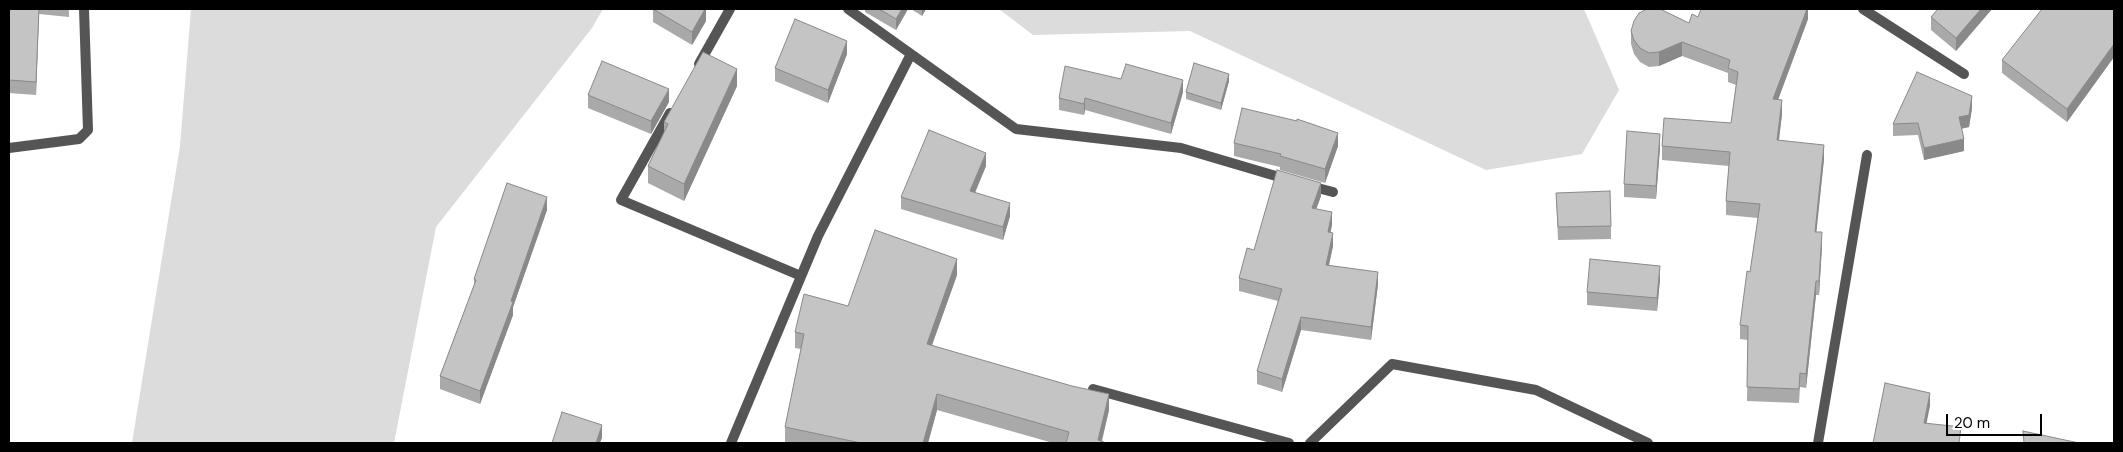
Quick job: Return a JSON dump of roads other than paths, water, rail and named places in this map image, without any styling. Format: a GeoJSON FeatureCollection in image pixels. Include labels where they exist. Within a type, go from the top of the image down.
{"type":"FeatureCollection","features":[{"type":"Feature","properties":{"kind":"street"},"geometry":{"type":"LineString","coordinates":[[9,148],[79,139],[88,130],[84,9]]}},
{"type":"Feature","properties":{"kind":"street"},"geometry":{"type":"LineString","coordinates":[[695,71],[730,9]]}},
{"type":"Feature","properties":{"kind":"street"},"geometry":{"type":"LineString","coordinates":[[848,9],[1016,129],[1181,148],[1333,192]]}},
{"type":"Feature","properties":{"kind":"street"},"geometry":{"type":"LineString","coordinates":[[1863,9],[1964,74]]}},
{"type":"Feature","properties":{"kind":"street"},"geometry":{"type":"LineString","coordinates":[[731,443],[818,236],[911,54]]}},
{"type":"Feature","properties":{"kind":"street"},"geometry":{"type":"LineString","coordinates":[[675,105],[621,200],[801,276]]}},
{"type":"Feature","properties":{"kind":"street"},"geometry":{"type":"LineString","coordinates":[[1818,443],[1867,155]]}},
{"type":"Feature","properties":{"kind":"street"},"geometry":{"type":"LineString","coordinates":[[1310,443],[1392,364],[1536,390],[1648,443]]}},
{"type":"Feature","properties":{"kind":"street"},"geometry":{"type":"LineString","coordinates":[[1092,389],[1289,443]]}}]}
